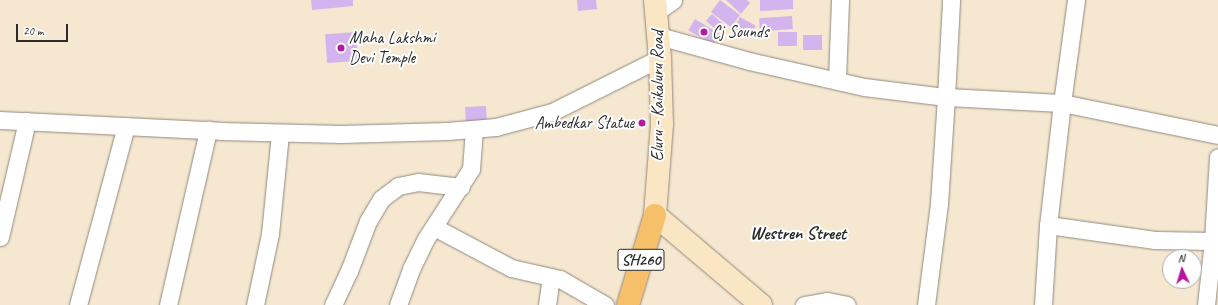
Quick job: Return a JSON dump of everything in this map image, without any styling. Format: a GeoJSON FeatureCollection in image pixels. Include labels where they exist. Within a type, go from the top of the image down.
{"type":"FeatureCollection","features":[{"type":"Feature","properties":{"kind":"main road","name":"Eluru - Kaikaluru Road"},"geometry":{"type":"LineString","coordinates":[[655,215],[662,124],[659,36],[662,4]]}},
{"type":"Feature","properties":{"kind":"main road","name":"SH260"},"geometry":{"type":"LineString","coordinates":[[628,305],[655,215]]}},
{"type":"Feature","properties":{"kind":"main road"},"geometry":{"type":"LineString","coordinates":[[655,215],[761,305]]}},
{"type":"Feature","properties":{"kind":"street"},"geometry":{"type":"LineString","coordinates":[[837,79],[840,0]]}},
{"type":"Feature","properties":{"kind":"street"},"geometry":{"type":"LineString","coordinates":[[926,305],[939,203],[951,0]]}},
{"type":"Feature","properties":{"kind":"street"},"geometry":{"type":"LineString","coordinates":[[1043,305],[1048,225],[1076,0]]}},
{"type":"Feature","properties":{"kind":"street"},"geometry":{"type":"LineString","coordinates":[[659,36],[749,61],[837,79],[864,87],[946,97],[1062,103],[1218,135]]}},
{"type":"Feature","properties":{"kind":"street"},"geometry":{"type":"LineString","coordinates":[[0,120],[280,133],[341,134],[496,127],[552,112],[660,58]]}},
{"type":"Feature","properties":{"kind":"street"},"geometry":{"type":"LineString","coordinates":[[0,237],[27,121]]}},
{"type":"Feature","properties":{"kind":"street"},"geometry":{"type":"LineString","coordinates":[[78,305],[126,126]]}},
{"type":"Feature","properties":{"kind":"street"},"geometry":{"type":"LineString","coordinates":[[398,305],[411,269],[434,227],[461,187],[471,169],[474,129]]}},
{"type":"Feature","properties":{"kind":"street"},"geometry":{"type":"LineString","coordinates":[[168,305],[208,130]]}},
{"type":"Feature","properties":{"kind":"street"},"geometry":{"type":"LineString","coordinates":[[255,305],[270,234],[280,133]]}},
{"type":"Feature","properties":{"kind":"street"},"geometry":{"type":"LineString","coordinates":[[1206,305],[1216,243],[1218,150]]}},
{"type":"Feature","properties":{"kind":"street"},"geometry":{"type":"LineString","coordinates":[[333,305],[349,272],[368,221],[381,199],[398,186],[418,182],[461,187]]}},
{"type":"Feature","properties":{"kind":"street"},"geometry":{"type":"LineString","coordinates":[[1048,225],[1155,240],[1216,243]]}},
{"type":"Feature","properties":{"kind":"street"},"geometry":{"type":"LineString","coordinates":[[434,227],[511,268],[560,279],[605,305]]}},
{"type":"Feature","properties":{"kind":"street"},"geometry":{"type":"LineString","coordinates":[[547,305],[551,278]]}},
{"type":"Feature","properties":{"kind":"street"},"geometry":{"type":"LineString","coordinates":[[804,305],[827,301],[847,305]]}},
{"type":"Feature","properties":{"kind":"building"},"geometry":{"type":"Polygon","coordinates":[[[311,0],[353,0],[353,6],[312,10],[311,0]]]}},
{"type":"Feature","properties":{"kind":"building"},"geometry":{"type":"Polygon","coordinates":[[[577,0],[596,0],[597,9],[578,11],[577,0]]]}},
{"type":"Feature","properties":{"kind":"building"},"geometry":{"type":"Polygon","coordinates":[[[720,0],[740,15],[731,27],[711,12],[720,0]]]}},
{"type":"Feature","properties":{"kind":"building"},"geometry":{"type":"Polygon","coordinates":[[[726,0],[747,0],[750,3],[741,14],[726,0]]]}},
{"type":"Feature","properties":{"kind":"building"},"geometry":{"type":"Polygon","coordinates":[[[760,0],[793,0],[793,9],[760,11],[760,0]]]}},
{"type":"Feature","properties":{"kind":"building"},"geometry":{"type":"Polygon","coordinates":[[[712,14],[723,24],[717,31],[706,21],[712,14]]]}},
{"type":"Feature","properties":{"kind":"building"},"geometry":{"type":"Polygon","coordinates":[[[792,16],[793,29],[760,31],[759,18],[792,16]]]}},
{"type":"Feature","properties":{"kind":"building"},"geometry":{"type":"Polygon","coordinates":[[[740,17],[756,26],[749,37],[734,28],[740,17]]]}},
{"type":"Feature","properties":{"kind":"building","name":"Cj Sounds"},"geometry":{"type":"Polygon","coordinates":[[[695,19],[720,34],[713,45],[688,30],[695,19]]]}},
{"type":"Feature","properties":{"kind":"building","name":"Maha Lakshmi Devi Temple"},"geometry":{"type":"Polygon","coordinates":[[[356,32],[358,61],[327,63],[325,34],[356,32]]]}},
{"type":"Feature","properties":{"kind":"building"},"geometry":{"type":"Polygon","coordinates":[[[778,32],[797,32],[797,46],[778,46],[778,32]]]}},
{"type":"Feature","properties":{"kind":"building"},"geometry":{"type":"Polygon","coordinates":[[[803,35],[822,35],[822,50],[803,50],[803,35]]]}},
{"type":"Feature","properties":{"kind":"building"},"geometry":{"type":"Polygon","coordinates":[[[486,106],[487,124],[466,125],[465,107],[486,106]]]}},
{"type":"Feature","properties":{"kind":"place","name":"Cj Sounds"},"geometry":{"type":"Point","coordinates":[704,32]}},
{"type":"Feature","properties":{"kind":"place","name":"Maha Lakshmi Devi Temple"},"geometry":{"type":"Point","coordinates":[341,48]}},
{"type":"Feature","properties":{"kind":"place","name":"Ambedkar Statue"},"geometry":{"type":"Point","coordinates":[642,123]}},
{"type":"Feature","properties":{"kind":"district","name":"Westren Street"},"geometry":{"type":"Point","coordinates":[798,233]}}]}
